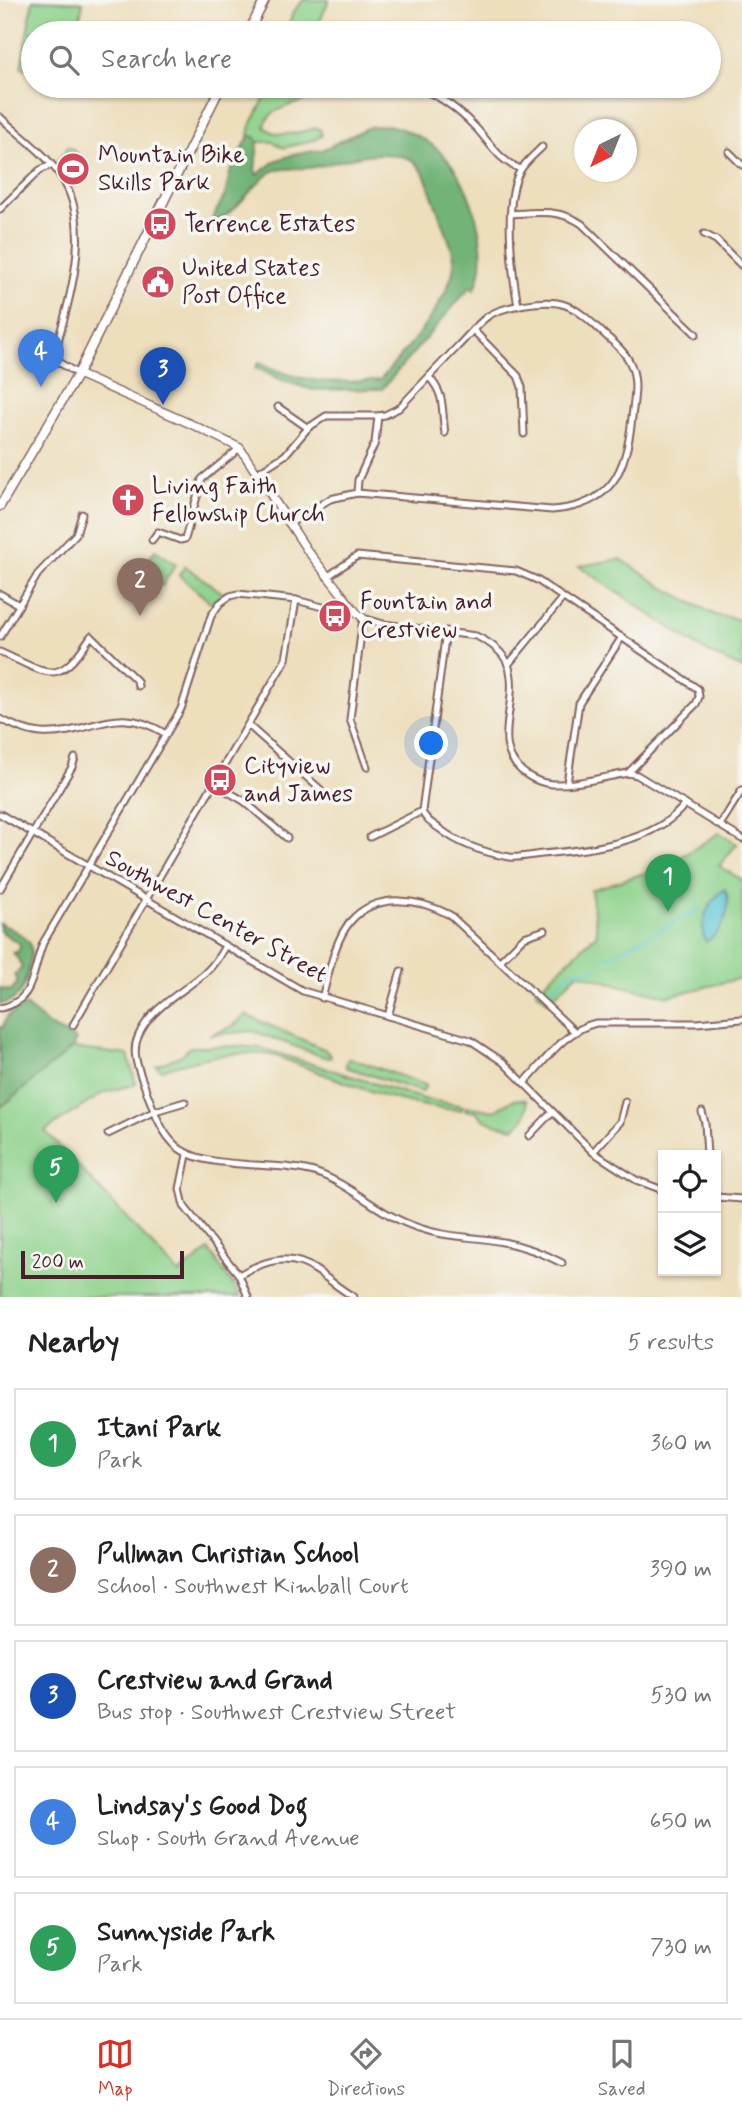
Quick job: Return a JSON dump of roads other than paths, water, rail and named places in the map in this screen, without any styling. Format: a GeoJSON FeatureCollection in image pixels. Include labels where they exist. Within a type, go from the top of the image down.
{"type":"FeatureCollection","features":[{"type":"Feature","properties":{"kind":"main road"},"geometry":{"type":"LineString","coordinates":[[254,21],[265,0]]}},
{"type":"Feature","properties":{"kind":"main road"},"geometry":{"type":"LineString","coordinates":[[0,506],[78,374],[215,98]]}},
{"type":"Feature","properties":{"kind":"street"},"geometry":{"type":"LineString","coordinates":[[439,98],[476,128],[500,158],[521,169]]}},
{"type":"Feature","properties":{"kind":"street"},"geometry":{"type":"LineString","coordinates":[[0,117],[51,165],[70,192],[76,218],[76,247],[70,299],[57,353],[60,363],[78,374],[240,448],[327,577],[363,618],[383,624],[476,636],[502,653],[511,681],[505,743],[510,757],[520,770],[534,780],[550,784],[567,783],[628,773],[645,778],[742,839]]}},
{"type":"Feature","properties":{"kind":"street"},"geometry":{"type":"LineString","coordinates":[[518,306],[513,279],[511,214],[514,183],[521,169],[542,147]]}},
{"type":"Feature","properties":{"kind":"street"},"geometry":{"type":"LineString","coordinates":[[729,152],[742,165]]}},
{"type":"Feature","properties":{"kind":"street"},"geometry":{"type":"LineString","coordinates":[[0,209],[40,170],[51,165]]}},
{"type":"Feature","properties":{"kind":"street"},"geometry":{"type":"LineString","coordinates":[[511,214],[548,212],[572,217],[695,334]]}},
{"type":"Feature","properties":{"kind":"street"},"geometry":{"type":"LineString","coordinates":[[704,234],[716,240],[742,266]]}},
{"type":"Feature","properties":{"kind":"street"},"geometry":{"type":"LineString","coordinates":[[257,473],[285,455],[308,428],[326,415],[378,416],[393,412],[488,317],[518,306],[551,302],[566,305],[580,313],[620,348],[630,362],[635,377],[635,392],[629,448],[624,464],[616,478],[600,494],[580,506],[552,510],[357,493],[331,499],[289,524]]}},
{"type":"Feature","properties":{"kind":"street"},"geometry":{"type":"LineString","coordinates":[[473,330],[518,376],[522,387],[524,434]]}},
{"type":"Feature","properties":{"kind":"street"},"geometry":{"type":"LineString","coordinates":[[429,377],[443,398],[445,433]]}},
{"type":"Feature","properties":{"kind":"street"},"geometry":{"type":"LineString","coordinates":[[278,407],[308,428]]}},
{"type":"Feature","properties":{"kind":"street"},"geometry":{"type":"LineString","coordinates":[[357,493],[358,480],[375,443],[378,416]]}},
{"type":"Feature","properties":{"kind":"street"},"geometry":{"type":"LineString","coordinates":[[152,540],[158,532],[180,540],[185,538],[202,479],[240,448]]}},
{"type":"Feature","properties":{"kind":"street"},"geometry":{"type":"LineString","coordinates":[[0,637],[38,574],[76,534],[82,514]]}},
{"type":"Feature","properties":{"kind":"street"},"geometry":{"type":"LineString","coordinates":[[327,577],[357,556],[516,570],[537,580],[698,690],[699,698],[696,704],[628,773]]}},
{"type":"Feature","properties":{"kind":"street"},"geometry":{"type":"LineString","coordinates":[[0,594],[19,605]]}},
{"type":"Feature","properties":{"kind":"street"},"geometry":{"type":"LineString","coordinates":[[0,1008],[18,1002],[27,995],[32,986],[43,943],[181,709],[211,616],[220,603],[238,594],[296,600],[338,611],[350,605]]}},
{"type":"Feature","properties":{"kind":"street"},"geometry":{"type":"LineString","coordinates":[[508,665],[563,598]]}},
{"type":"Feature","properties":{"kind":"street"},"geometry":{"type":"LineString","coordinates":[[73,1025],[286,659],[296,600]]}},
{"type":"Feature","properties":{"kind":"street"},"geometry":{"type":"LineString","coordinates":[[363,618],[351,719],[367,766]]}},
{"type":"Feature","properties":{"kind":"street"},"geometry":{"type":"LineString","coordinates":[[446,632],[422,810],[425,817],[451,837],[512,857],[567,852],[627,841],[670,819],[685,804]]}},
{"type":"Feature","properties":{"kind":"street"},"geometry":{"type":"LineString","coordinates":[[0,652],[45,673],[56,673],[74,662],[91,636],[137,681],[138,686]]}},
{"type":"Feature","properties":{"kind":"street"},"geometry":{"type":"LineString","coordinates":[[567,783],[576,710],[583,695],[622,638]]}},
{"type":"Feature","properties":{"kind":"street"},"geometry":{"type":"LineString","coordinates":[[0,719],[22,729],[53,733],[130,719],[144,722],[166,734]]}},
{"type":"Feature","properties":{"kind":"street"},"geometry":{"type":"LineString","coordinates":[[248,725],[320,789]]}},
{"type":"Feature","properties":{"kind":"street"},"geometry":{"type":"LineString","coordinates":[[0,889],[75,758]]}},
{"type":"Feature","properties":{"kind":"street"},"geometry":{"type":"LineString","coordinates":[[212,783],[244,801],[287,838]]}},
{"type":"Feature","properties":{"kind":"street"},"geometry":{"type":"LineString","coordinates":[[720,825],[742,790]]}},
{"type":"Feature","properties":{"kind":"street"},"geometry":{"type":"LineString","coordinates":[[370,837],[422,810]]}},
{"type":"Feature","properties":{"kind":"street","name":"Southwest Center Street"},"geometry":{"type":"LineString","coordinates":[[0,814],[303,991],[470,1040],[503,1062],[593,1152],[636,1181],[658,1188]]}},
{"type":"Feature","properties":{"kind":"street"},"geometry":{"type":"LineString","coordinates":[[322,998],[341,938],[350,922],[363,910],[379,904],[414,901],[433,906],[450,915],[574,1031]]}},
{"type":"Feature","properties":{"kind":"street"},"geometry":{"type":"LineString","coordinates":[[500,961],[524,937],[545,930]]}},
{"type":"Feature","properties":{"kind":"street"},"geometry":{"type":"LineString","coordinates":[[225,946],[207,971],[178,992],[154,1015],[137,1038],[136,1060],[155,1111],[171,1140],[187,1155],[205,1160],[308,1170],[329,1178],[381,1212],[418,1228],[443,1236],[488,1239],[527,1248],[562,1263]]}},
{"type":"Feature","properties":{"kind":"street"},"geometry":{"type":"LineString","coordinates":[[388,1016],[401,971]]}},
{"type":"Feature","properties":{"kind":"street"},"geometry":{"type":"LineString","coordinates":[[524,1083],[574,1031],[596,1023],[697,1023],[742,1019]]}},
{"type":"Feature","properties":{"kind":"street"},"geometry":{"type":"LineString","coordinates":[[108,1134],[155,1111],[185,1102]]}},
{"type":"Feature","properties":{"kind":"street"},"geometry":{"type":"LineString","coordinates":[[593,1152],[620,1122],[625,1102]]}},
{"type":"Feature","properties":{"kind":"street"},"geometry":{"type":"LineString","coordinates":[[529,1136],[552,1112]]}},
{"type":"Feature","properties":{"kind":"street"},"geometry":{"type":"LineString","coordinates":[[702,1112],[707,1150]]}},
{"type":"Feature","properties":{"kind":"street"},"geometry":{"type":"LineString","coordinates":[[187,1155],[180,1189],[184,1206],[239,1275],[248,1297]]}},
{"type":"Feature","properties":{"kind":"street"},"geometry":{"type":"LineString","coordinates":[[721,1197],[742,1199]]}},
{"type":"Feature","properties":{"kind":"street"},"geometry":{"type":"LineString","coordinates":[[239,1275],[268,1260],[302,1262],[355,1297]]}},
{"type":"Feature","properties":{"kind":"water"},"geometry":{"type":"Polygon","coordinates":[[[725,889],[728,903],[725,918],[722,926],[706,942],[703,928],[706,913],[714,899],[725,889]]]}},
{"type":"Feature","properties":{"kind":"waterway"},"geometry":{"type":"LineString","coordinates":[[604,959],[700,909]]}},
{"type":"Feature","properties":{"kind":"waterway"},"geometry":{"type":"LineString","coordinates":[[551,991],[571,973],[597,967]]}},
{"type":"Feature","properties":{"kind":"place","name":"Mountain Bike Skills Park"},"geometry":{"type":"Point","coordinates":[73,169]}},
{"type":"Feature","properties":{"kind":"place","name":"Terrence Estates"},"geometry":{"type":"Point","coordinates":[160,224]}},
{"type":"Feature","properties":{"kind":"place","name":"United States Post Office"},"geometry":{"type":"Point","coordinates":[158,282]}},
{"type":"Feature","properties":{"kind":"place","name":"Lindsay's Good Dog"},"geometry":{"type":"Point","coordinates":[41,387]}},
{"type":"Feature","properties":{"kind":"place","name":"Crestview and Grand"},"geometry":{"type":"Point","coordinates":[163,405]}},
{"type":"Feature","properties":{"kind":"place","name":"Living Faith Fellowship Church"},"geometry":{"type":"Point","coordinates":[128,500]}},
{"type":"Feature","properties":{"kind":"place","name":"Pullman Christian School"},"geometry":{"type":"Point","coordinates":[140,616]}},
{"type":"Feature","properties":{"kind":"place","name":"Fountain and Crestview"},"geometry":{"type":"Point","coordinates":[335,616]}},
{"type":"Feature","properties":{"kind":"place","name":"Cityview and James"},"geometry":{"type":"Point","coordinates":[220,780]}},
{"type":"Feature","properties":{"kind":"place","name":"Itani Park"},"geometry":{"type":"Point","coordinates":[668,912]}},
{"type":"Feature","properties":{"kind":"place","name":"Sunnyside Park"},"geometry":{"type":"Point","coordinates":[56,1203]}}]}
